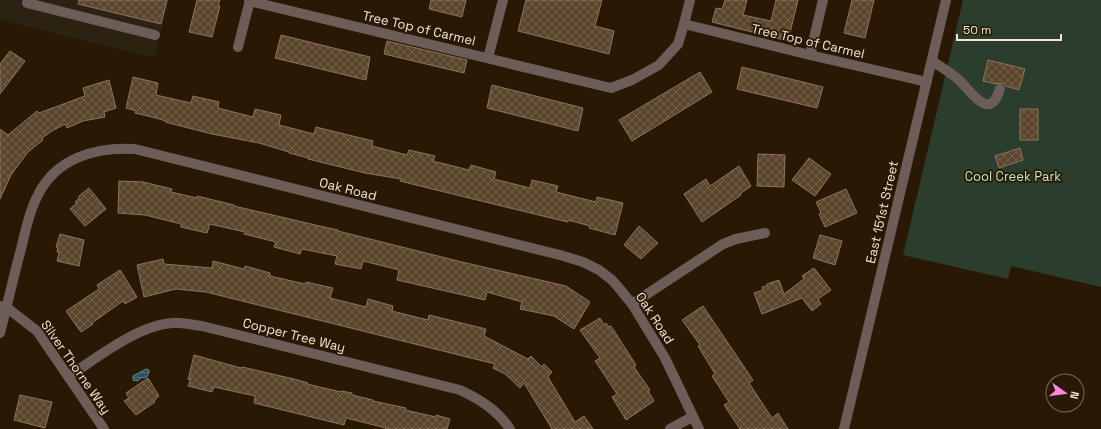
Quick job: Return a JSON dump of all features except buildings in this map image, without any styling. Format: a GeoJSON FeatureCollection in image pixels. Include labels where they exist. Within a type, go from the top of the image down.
{"type":"FeatureCollection","features":[{"type":"Feature","properties":{"kind":"street"},"geometry":{"type":"LineString","coordinates":[[28,0],[27,3],[155,35]]}},
{"type":"Feature","properties":{"kind":"street","name":"Tree Top of Carmel"},"geometry":{"type":"LineString","coordinates":[[488,58],[503,0]]}},
{"type":"Feature","properties":{"kind":"street","name":"Tree Top of Carmel"},"geometry":{"type":"LineString","coordinates":[[238,47],[249,1],[611,88],[632,80],[659,66],[678,44],[690,0]]}},
{"type":"Feature","properties":{"kind":"street"},"geometry":{"type":"LineString","coordinates":[[810,55],[823,0]]}},
{"type":"Feature","properties":{"kind":"street","name":"East 151st Street"},"geometry":{"type":"LineString","coordinates":[[844,429],[946,0]]}},
{"type":"Feature","properties":{"kind":"street","name":"Tree Top of Carmel"},"geometry":{"type":"LineString","coordinates":[[684,24],[927,82]]}},
{"type":"Feature","properties":{"kind":"street"},"geometry":{"type":"LineString","coordinates":[[932,62],[959,80],[974,99],[979,102],[986,104],[992,103],[996,99],[1000,89]]}},
{"type":"Feature","properties":{"kind":"street","name":"Oak Road"},"geometry":{"type":"LineString","coordinates":[[0,333],[3,306],[29,215],[37,196],[49,179],[59,168],[88,153],[106,149],[135,149],[583,262],[599,270],[612,280],[632,304],[665,358],[699,429]]}},
{"type":"Feature","properties":{"kind":"street"},"geometry":{"type":"LineString","coordinates":[[632,304],[723,244],[736,239],[765,233]]}},
{"type":"Feature","properties":{"kind":"street","name":"Silver Thorne Way"},"geometry":{"type":"LineString","coordinates":[[3,306],[38,331],[104,429]]}},
{"type":"Feature","properties":{"kind":"street","name":"Copper Tree Way"},"geometry":{"type":"LineString","coordinates":[[69,376],[128,338],[150,328],[171,323],[202,326],[460,390],[488,405],[504,420],[510,429]]}},
{"type":"Feature","properties":{"kind":"street"},"geometry":{"type":"LineString","coordinates":[[670,429],[692,417]]}},
{"type":"Feature","properties":{"kind":"shaded area"},"geometry":{"type":"Polygon","coordinates":[[[0,0],[169,0],[154,58],[0,20],[0,0]]]}},
{"type":"Feature","properties":{"kind":"green space","name":"Cool Creek Park"},"geometry":{"type":"Polygon","coordinates":[[[963,0],[1101,0],[1101,287],[1011,266],[1008,279],[903,255],[963,0]]]}},
{"type":"Feature","properties":{"kind":"water"},"geometry":{"type":"Polygon","coordinates":[[[146,369],[149,370],[147,377],[141,378],[138,381],[133,380],[133,376],[146,369]]]}}]}
